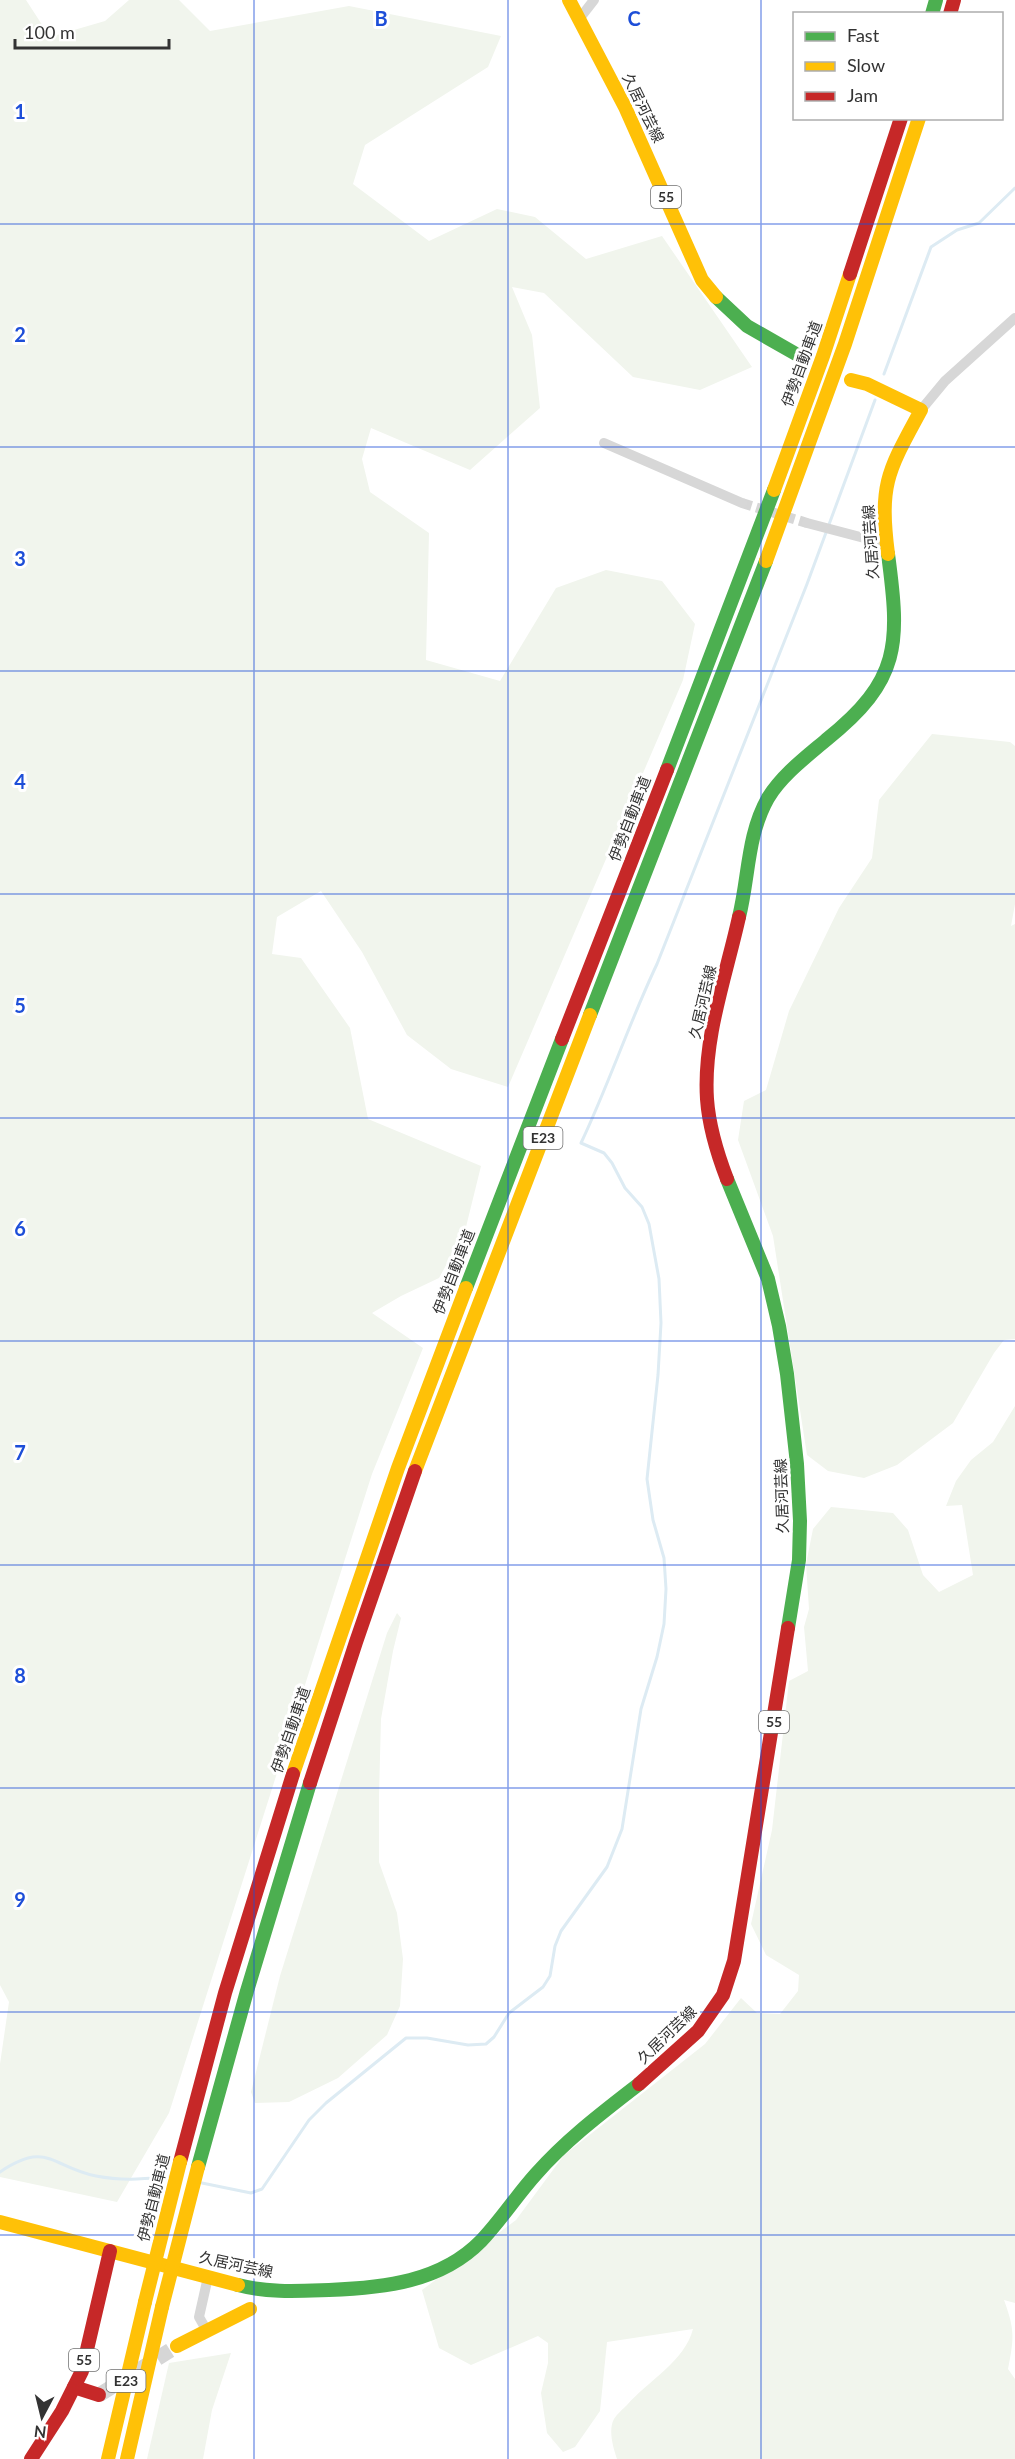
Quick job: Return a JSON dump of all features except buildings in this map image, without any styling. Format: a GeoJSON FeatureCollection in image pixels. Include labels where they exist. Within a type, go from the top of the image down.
{"type":"FeatureCollection","features":[{"type":"Feature","properties":{"kind":"main road","name":"久居河芸線"},"geometry":{"type":"LineString","coordinates":[[569,0],[625,107],[702,280],[735,318],[757,334],[803,358]]}},
{"type":"Feature","properties":{"kind":"main road","name":"伊勢自動車道"},"geometry":{"type":"LineString","coordinates":[[108,2459],[180,2162],[225,1993],[296,1764],[398,1468],[476,1260],[743,574],[823,356],[900,120]]}},
{"type":"Feature","properties":{"kind":"main road","name":"E23"},"geometry":{"type":"LineString","coordinates":[[127,2459],[162,2307],[198,2167],[244,1998],[310,1781],[415,1473],[755,591],[839,362],[918,120]]}},
{"type":"Feature","properties":{"kind":"main road"},"geometry":{"type":"LineString","coordinates":[[850,380],[867,384],[921,410]]}},
{"type":"Feature","properties":{"kind":"main road","name":"久居河芸線"},"geometry":{"type":"LineString","coordinates":[[0,2222],[243,2286],[281,2291],[358,2289],[402,2284],[451,2264],[480,2242],[537,2173],[582,2128],[643,2081],[699,2031],[723,1995],[734,1961],[744,1902],[799,1560],[801,1526],[798,1466],[781,1333],[768,1280],[753,1236],[714,1141],[709,1120],[706,1084],[708,1052],[741,906],[749,847],[759,815],[784,775],[863,711],[886,674],[895,624],[884,490],[888,475],[921,410]]}},
{"type":"Feature","properties":{"kind":"main road","name":"55"},"geometry":{"type":"LineString","coordinates":[[31,2459],[62,2411],[82,2371],[110,2251]]}},
{"type":"Feature","properties":{"kind":"main road"},"geometry":{"type":"LineString","coordinates":[[177,2346],[250,2309]]}},
{"type":"Feature","properties":{"kind":"main road"},"geometry":{"type":"LineString","coordinates":[[74,2387],[99,2395]]}},
{"type":"Feature","properties":{"kind":"street"},"geometry":{"type":"LineString","coordinates":[[580,18],[594,0]]}},
{"type":"Feature","properties":{"kind":"street"},"geometry":{"type":"LineString","coordinates":[[921,410],[945,381],[1015,318]]}},
{"type":"Feature","properties":{"kind":"street"},"geometry":{"type":"LineString","coordinates":[[604,443],[742,503]]}},
{"type":"Feature","properties":{"kind":"street"},"geometry":{"type":"LineString","coordinates":[[807,523],[887,544]]}},
{"type":"Feature","properties":{"kind":"street"},"geometry":{"type":"LineString","coordinates":[[207,2331],[199,2317],[208,2277]]}},
{"type":"Feature","properties":{"kind":"shaded area"},"geometry":{"type":"Polygon","coordinates":[[[0,0],[26,0],[50,37],[105,21],[129,0],[179,0],[210,31],[349,6],[501,36],[488,67],[365,145],[353,184],[429,241],[497,209],[535,217],[586,259],[662,236],[752,367],[700,390],[633,377],[544,293],[512,287],[532,335],[540,408],[470,470],[371,428],[362,459],[370,492],[429,533],[426,660],[500,681],[556,588],[606,570],[662,581],[695,624],[683,680],[508,1087],[451,1069],[407,1035],[362,952],[321,891],[277,917],[272,954],[301,958],[350,1028],[368,1119],[481,1166],[465,1231],[439,1278],[372,1313],[423,1348],[372,1474],[169,2113],[117,2202],[0,2177],[0,2064],[9,2002],[0,1985],[0,0]]]}},
{"type":"Feature","properties":{"kind":"shaded area"},"geometry":{"type":"Polygon","coordinates":[[[932,734],[1010,742],[1015,746],[1015,904],[1011,926],[1015,924],[1015,1339],[1004,1340],[994,1353],[953,1423],[897,1465],[864,1478],[828,1471],[807,1455],[773,1236],[738,1140],[744,1101],[766,1090],[789,1011],[839,908],[872,858],[879,800],[932,734]]]}},
{"type":"Feature","properties":{"kind":"shaded area"},"geometry":{"type":"Polygon","coordinates":[[[1015,1406],[1015,2303],[1004,2300],[1012,2334],[1008,2369],[1015,2379],[1015,2459],[617,2459],[611,2433],[614,2419],[674,2361],[689,2340],[693,2329],[607,2342],[600,2411],[575,2447],[563,2452],[547,2433],[541,2393],[548,2363],[548,2343],[538,2336],[471,2365],[439,2348],[422,2290],[516,2220],[564,2155],[705,2044],[741,1998],[757,2013],[780,2014],[798,1991],[799,1975],[766,1955],[751,1924],[772,1830],[789,1681],[808,1671],[804,1627],[809,1609],[806,1564],[813,1529],[831,1507],[893,1513],[908,1530],[923,1575],[939,1592],[973,1575],[962,1505],[946,1506],[956,1481],[971,1460],[993,1442],[1015,1406]]]}},
{"type":"Feature","properties":{"kind":"shaded area"},"geometry":{"type":"Polygon","coordinates":[[[397,1613],[401,1618],[381,1719],[379,1862],[397,1913],[403,1959],[400,2006],[387,2035],[338,2078],[289,2102],[255,2103],[251,2092],[280,1976],[387,1633],[397,1613]]]}},
{"type":"Feature","properties":{"kind":"shaded area"},"geometry":{"type":"Polygon","coordinates":[[[231,2353],[212,2410],[203,2459],[147,2459],[169,2363],[231,2353]]]}},
{"type":"Feature","properties":{"kind":"waterway"},"geometry":{"type":"LineString","coordinates":[[884,374],[931,247],[957,230],[979,223],[1015,188]]}},
{"type":"Feature","properties":{"kind":"waterway"},"geometry":{"type":"LineString","coordinates":[[202,2183],[251,2193],[262,2189],[309,2120],[326,2103],[406,2038],[427,2038],[468,2045],[486,2044],[494,2037],[509,2013],[543,1987],[550,1976],[555,1946],[561,1931],[607,1867],[622,1829],[641,1709],[657,1657],[664,1624],[666,1589],[664,1558],[653,1520],[647,1479],[658,1375],[661,1323],[659,1279],[649,1224],[642,1207],[625,1188],[604,1153],[581,1143],[657,964],[807,584],[875,400]]}},
{"type":"Feature","properties":{"kind":"waterway"},"geometry":{"type":"LineString","coordinates":[[0,2172],[16,2163],[39,2157],[106,2178],[170,2177]]}},
{"type":"Feature","properties":{"kind":"tunnel"},"geometry":{"type":"LineString","coordinates":[[742,503],[807,523]]}},
{"type":"Feature","properties":{"kind":"tunnel"},"geometry":{"type":"LineString","coordinates":[[99,2395],[177,2346]]}},
{"type":"Feature","properties":{"kind":"traffic: fast"},"geometry":{"type":"LineString","coordinates":[[933,12],[936,0]]}},
{"type":"Feature","properties":{"kind":"traffic: fast"},"geometry":{"type":"LineString","coordinates":[[716,297],[747,326],[803,358]]}},
{"type":"Feature","properties":{"kind":"traffic: fast"},"geometry":{"type":"LineString","coordinates":[[667,770],[774,490]]}},
{"type":"Feature","properties":{"kind":"traffic: fast"},"geometry":{"type":"LineString","coordinates":[[739,917],[752,841],[768,798],[795,767],[851,718],[882,679],[890,658],[893,637],[894,613],[888,554]]}},
{"type":"Feature","properties":{"kind":"traffic: fast"},"geometry":{"type":"LineString","coordinates":[[590,1015],[766,561]]}},
{"type":"Feature","properties":{"kind":"traffic: fast"},"geometry":{"type":"LineString","coordinates":[[466,1288],[562,1039]]}},
{"type":"Feature","properties":{"kind":"traffic: fast"},"geometry":{"type":"LineString","coordinates":[[727,1179],[768,1279],[787,1374],[797,1464],[800,1521],[799,1560],[788,1628]]}},
{"type":"Feature","properties":{"kind":"traffic: fast"},"geometry":{"type":"LineString","coordinates":[[198,2167],[247,1991],[310,1783]]}},
{"type":"Feature","properties":{"kind":"traffic: fast"},"geometry":{"type":"LineString","coordinates":[[238,2285],[283,2291],[370,2287],[410,2280],[448,2266],[481,2241],[529,2182],[560,2149],[639,2084]]}},
{"type":"Feature","properties":{"kind":"traffic: slow"},"geometry":{"type":"LineString","coordinates":[[569,0],[625,107],[702,280],[716,297]]}},
{"type":"Feature","properties":{"kind":"traffic: slow"},"geometry":{"type":"LineString","coordinates":[[766,561],[845,344],[918,120]]}},
{"type":"Feature","properties":{"kind":"traffic: slow"},"geometry":{"type":"LineString","coordinates":[[774,490],[850,274]]}},
{"type":"Feature","properties":{"kind":"traffic: slow"},"geometry":{"type":"LineString","coordinates":[[851,380],[867,384],[921,410],[901,448],[889,478],[885,510],[888,554]]}},
{"type":"Feature","properties":{"kind":"traffic: slow"},"geometry":{"type":"LineString","coordinates":[[415,1471],[590,1015]]}},
{"type":"Feature","properties":{"kind":"traffic: slow"},"geometry":{"type":"LineString","coordinates":[[293,1774],[398,1468],[466,1288]]}},
{"type":"Feature","properties":{"kind":"traffic: slow"},"geometry":{"type":"LineString","coordinates":[[145,2302],[180,2162]]}},
{"type":"Feature","properties":{"kind":"traffic: slow"},"geometry":{"type":"LineString","coordinates":[[162,2307],[198,2167]]}},
{"type":"Feature","properties":{"kind":"traffic: slow"},"geometry":{"type":"LineString","coordinates":[[0,2222],[238,2285]]}},
{"type":"Feature","properties":{"kind":"traffic: slow"},"geometry":{"type":"LineString","coordinates":[[108,2459],[145,2302]]}},
{"type":"Feature","properties":{"kind":"traffic: slow"},"geometry":{"type":"LineString","coordinates":[[127,2459],[162,2307]]}},
{"type":"Feature","properties":{"kind":"traffic: slow"},"geometry":{"type":"LineString","coordinates":[[177,2346],[250,2309]]}},
{"type":"Feature","properties":{"kind":"traffic: jam"},"geometry":{"type":"LineString","coordinates":[[951,12],[954,0]]}},
{"type":"Feature","properties":{"kind":"traffic: jam"},"geometry":{"type":"LineString","coordinates":[[850,274],[900,120]]}},
{"type":"Feature","properties":{"kind":"traffic: jam"},"geometry":{"type":"LineString","coordinates":[[562,1039],[667,770]]}},
{"type":"Feature","properties":{"kind":"traffic: jam"},"geometry":{"type":"LineString","coordinates":[[727,1179],[710,1120],[707,1099],[708,1053],[739,917]]}},
{"type":"Feature","properties":{"kind":"traffic: jam"},"geometry":{"type":"LineString","coordinates":[[310,1783],[415,1471]]}},
{"type":"Feature","properties":{"kind":"traffic: jam"},"geometry":{"type":"LineString","coordinates":[[639,2084],[698,2031],[723,1995],[734,1961],[788,1628]]}},
{"type":"Feature","properties":{"kind":"traffic: jam"},"geometry":{"type":"LineString","coordinates":[[180,2162],[225,1993],[293,1774]]}},
{"type":"Feature","properties":{"kind":"traffic: jam"},"geometry":{"type":"LineString","coordinates":[[31,2459],[62,2411],[82,2371],[110,2251]]}},
{"type":"Feature","properties":{"kind":"traffic: jam"},"geometry":{"type":"LineString","coordinates":[[74,2387],[99,2395]]}}]}
